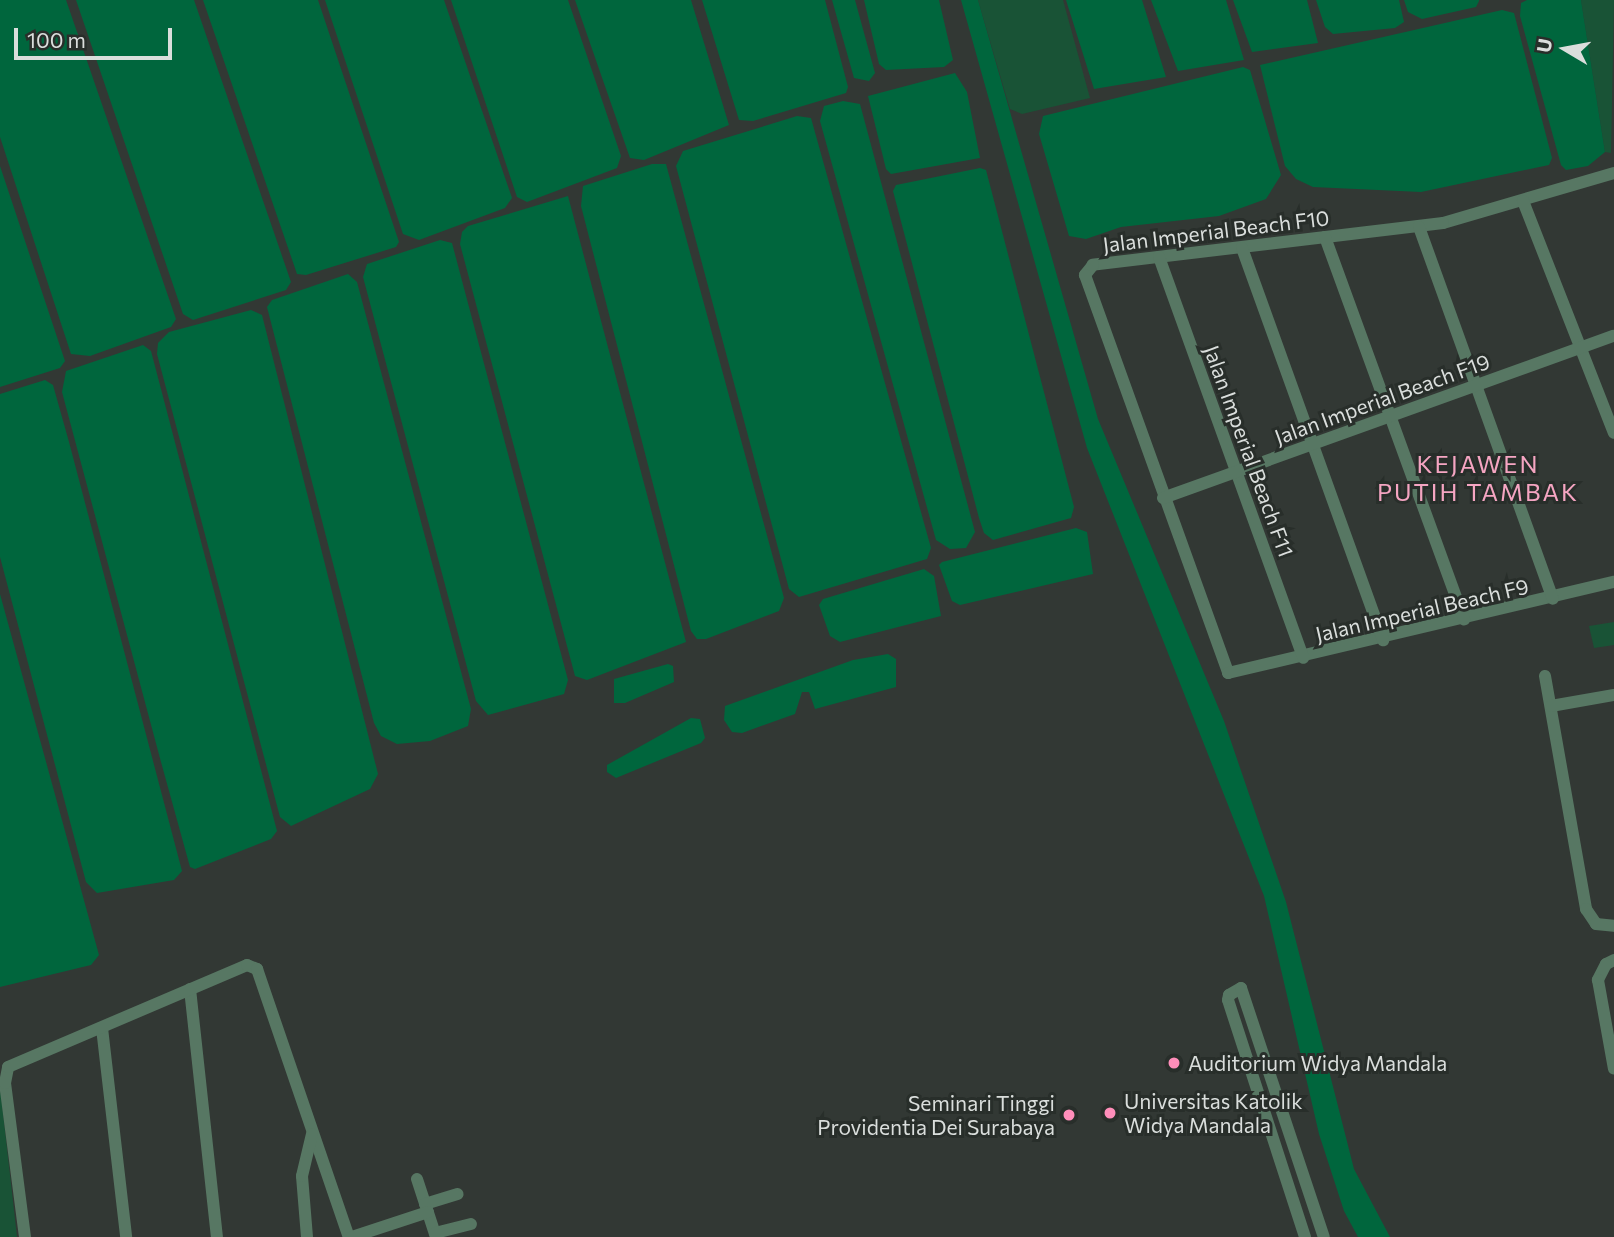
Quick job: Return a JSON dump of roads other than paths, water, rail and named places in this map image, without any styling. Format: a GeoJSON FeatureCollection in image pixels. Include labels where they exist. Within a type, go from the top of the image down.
{"type":"FeatureCollection","features":[{"type":"Feature","properties":{"kind":"street","name":"Jalan Imperial Beach F10"},"geometry":{"type":"LineString","coordinates":[[1238,673],[1228,673],[1222,664],[1085,275],[1093,265],[1419,227],[1523,201],[1614,173]]}},
{"type":"Feature","properties":{"kind":"street"},"geometry":{"type":"LineString","coordinates":[[1523,201],[1614,433]]}},
{"type":"Feature","properties":{"kind":"street"},"geometry":{"type":"LineString","coordinates":[[1419,227],[1474,386],[1553,599]]}},
{"type":"Feature","properties":{"kind":"street"},"geometry":{"type":"LineString","coordinates":[[1325,237],[1464,619]]}},
{"type":"Feature","properties":{"kind":"street"},"geometry":{"type":"LineString","coordinates":[[1242,248],[1383,640]]}},
{"type":"Feature","properties":{"kind":"street","name":"Jalan Imperial Beach F11"},"geometry":{"type":"LineString","coordinates":[[1160,257],[1303,658]]}},
{"type":"Feature","properties":{"kind":"street","name":"Jalan Imperial Beach F19"},"geometry":{"type":"LineString","coordinates":[[1163,498],[1614,336]]}},
{"type":"Feature","properties":{"kind":"street","name":"Jalan Imperial Beach F9"},"geometry":{"type":"LineString","coordinates":[[1238,673],[1553,599],[1614,582]]}},
{"type":"Feature","properties":{"kind":"street"},"geometry":{"type":"LineString","coordinates":[[1545,676],[1587,909],[1596,924],[1614,926]]}},
{"type":"Feature","properties":{"kind":"street"},"geometry":{"type":"LineString","coordinates":[[1551,706],[1614,695]]}},
{"type":"Feature","properties":{"kind":"street"},"geometry":{"type":"LineString","coordinates":[[1614,960],[1606,964],[1598,979],[1614,1069]]}},
{"type":"Feature","properties":{"kind":"street"},"geometry":{"type":"LineString","coordinates":[[25,1237],[7,1070],[16,1061],[102,1028],[241,965],[257,969],[312,1134],[351,1237],[457,1194]]}},
{"type":"Feature","properties":{"kind":"street"},"geometry":{"type":"LineString","coordinates":[[1305,1237],[1228,1000],[1229,995],[1241,988],[1324,1237]]}},
{"type":"Feature","properties":{"kind":"street"},"geometry":{"type":"LineString","coordinates":[[190,989],[217,1237]]}},
{"type":"Feature","properties":{"kind":"street"},"geometry":{"type":"LineString","coordinates":[[102,1028],[126,1237]]}},
{"type":"Feature","properties":{"kind":"street"},"geometry":{"type":"LineString","coordinates":[[307,1237],[302,1176],[312,1134]]}},
{"type":"Feature","properties":{"kind":"street"},"geometry":{"type":"LineString","coordinates":[[417,1179],[435,1235],[471,1224]]}},
{"type":"Feature","properties":{"kind":"street"},"geometry":{"type":"LineString","coordinates":[[1289,1186],[1305,1180]]}},
{"type":"Feature","properties":{"kind":"place","name":"Auditorium Widya Mandala"},"geometry":{"type":"Point","coordinates":[1174,1063]}},
{"type":"Feature","properties":{"kind":"place","name":"Universitas Katolik Widya Mandala"},"geometry":{"type":"Point","coordinates":[1110,1113]}},
{"type":"Feature","properties":{"kind":"place","name":"Seminari Tinggi Providentia Dei Surabaya"},"geometry":{"type":"Point","coordinates":[1069,1115]}},
{"type":"Feature","properties":{"kind":"district","name":"KEJAWEN PUTIH TAMBAK"},"geometry":{"type":"Point","coordinates":[1478,478]}}]}
